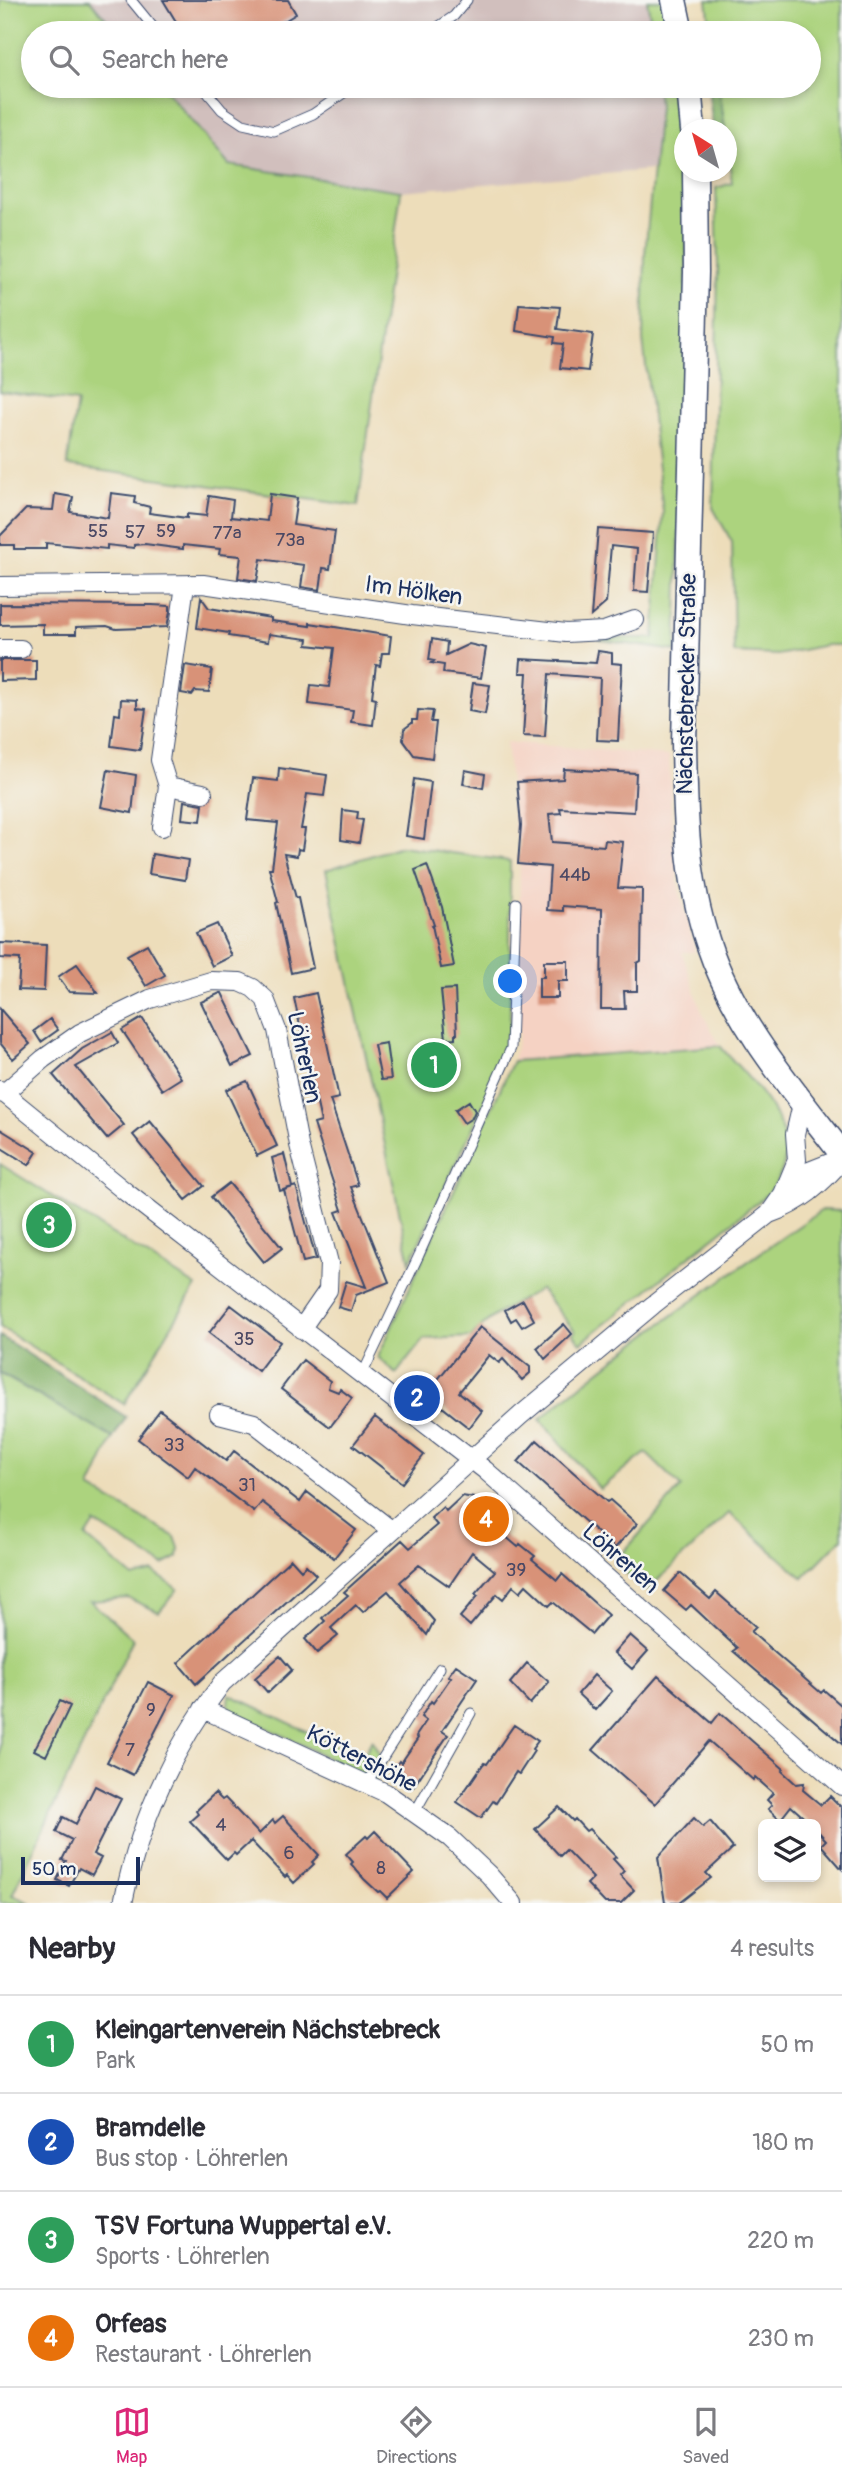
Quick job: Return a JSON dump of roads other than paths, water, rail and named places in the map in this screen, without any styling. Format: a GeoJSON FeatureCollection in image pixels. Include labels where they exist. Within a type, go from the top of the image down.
{"type":"FeatureCollection","features":[{"type":"Feature","properties":{"kind":"main road"},"geometry":{"type":"LineString","coordinates":[[674,0],[678,21]]}},
{"type":"Feature","properties":{"kind":"main road"},"geometry":{"type":"LineString","coordinates":[[690,98],[692,119]]}},
{"type":"Feature","properties":{"kind":"main road","name":"Nächstebrecker Straße"},"geometry":{"type":"LineString","coordinates":[[695,182],[696,272],[685,671],[685,809],[691,873],[702,923],[724,984],[758,1041],[842,1157]]}},
{"type":"Feature","properties":{"kind":"street"},"geometry":{"type":"LineString","coordinates":[[162,827],[169,786],[160,760],[185,584]]}},
{"type":"Feature","properties":{"kind":"street","name":"Im Hölken"},"geometry":{"type":"LineString","coordinates":[[0,586],[203,584],[412,615],[566,634],[604,631],[635,620]]}},
{"type":"Feature","properties":{"kind":"street"},"geometry":{"type":"LineString","coordinates":[[0,649],[21,649]]}},
{"type":"Feature","properties":{"kind":"street"},"geometry":{"type":"LineString","coordinates":[[169,786],[203,793]]}},
{"type":"Feature","properties":{"kind":"street","name":"Löhrerlen"},"geometry":{"type":"LineString","coordinates":[[301,1329],[328,1290],[329,1263],[288,1095],[278,1030],[265,999],[253,988],[240,982],[211,981],[150,999],[80,1033],[2,1092],[301,1329],[472,1460],[842,1786]]}},
{"type":"Feature","properties":{"kind":"street"},"geometry":{"type":"LineString","coordinates":[[123,1903],[147,1819],[173,1759],[222,1683],[472,1460],[653,1305],[769,1214],[783,1194],[797,1160],[795,1134],[802,1104]]}},
{"type":"Feature","properties":{"kind":"street"},"geometry":{"type":"LineString","coordinates":[[783,1194],[809,1171],[842,1157]]}},
{"type":"Feature","properties":{"kind":"street"},"geometry":{"type":"LineString","coordinates":[[769,1214],[789,1207],[820,1186],[842,1157]]}},
{"type":"Feature","properties":{"kind":"street"},"geometry":{"type":"LineString","coordinates":[[219,1414],[254,1423],[391,1530]]}},
{"type":"Feature","properties":{"kind":"street","name":"Köttershöhe"},"geometry":{"type":"LineString","coordinates":[[203,1709],[386,1793],[450,1838],[489,1875],[513,1903]]}},
{"type":"Feature","properties":{"kind":"lane"},"geometry":{"type":"LineString","coordinates":[[131,0],[148,21]]}},
{"type":"Feature","properties":{"kind":"lane"},"geometry":{"type":"LineString","coordinates":[[447,21],[467,0]]}},
{"type":"Feature","properties":{"kind":"lane"},"geometry":{"type":"LineString","coordinates":[[212,98],[222,110],[243,124],[274,131],[313,114],[336,98]]}},
{"type":"Feature","properties":{"kind":"lane"},"geometry":{"type":"LineString","coordinates":[[362,1375],[419,1255],[511,1048],[516,903]]}},
{"type":"Feature","properties":{"kind":"lane"},"geometry":{"type":"LineString","coordinates":[[366,1784],[440,1668]]}},
{"type":"Feature","properties":{"kind":"lane"},"geometry":{"type":"LineString","coordinates":[[415,1812],[471,1713]]}},
{"type":"Feature","properties":{"kind":"place","name":"Kleingartenverein Nächstebreck"},"geometry":{"type":"Point","coordinates":[434,1065]}},
{"type":"Feature","properties":{"kind":"place","name":"TSV Fortuna Wuppertal e.V."},"geometry":{"type":"Point","coordinates":[49,1225]}},
{"type":"Feature","properties":{"kind":"place","name":"Bramdelle"},"geometry":{"type":"Point","coordinates":[417,1398]}},
{"type":"Feature","properties":{"kind":"place","name":"Orfeas"},"geometry":{"type":"Point","coordinates":[486,1519]}}]}
